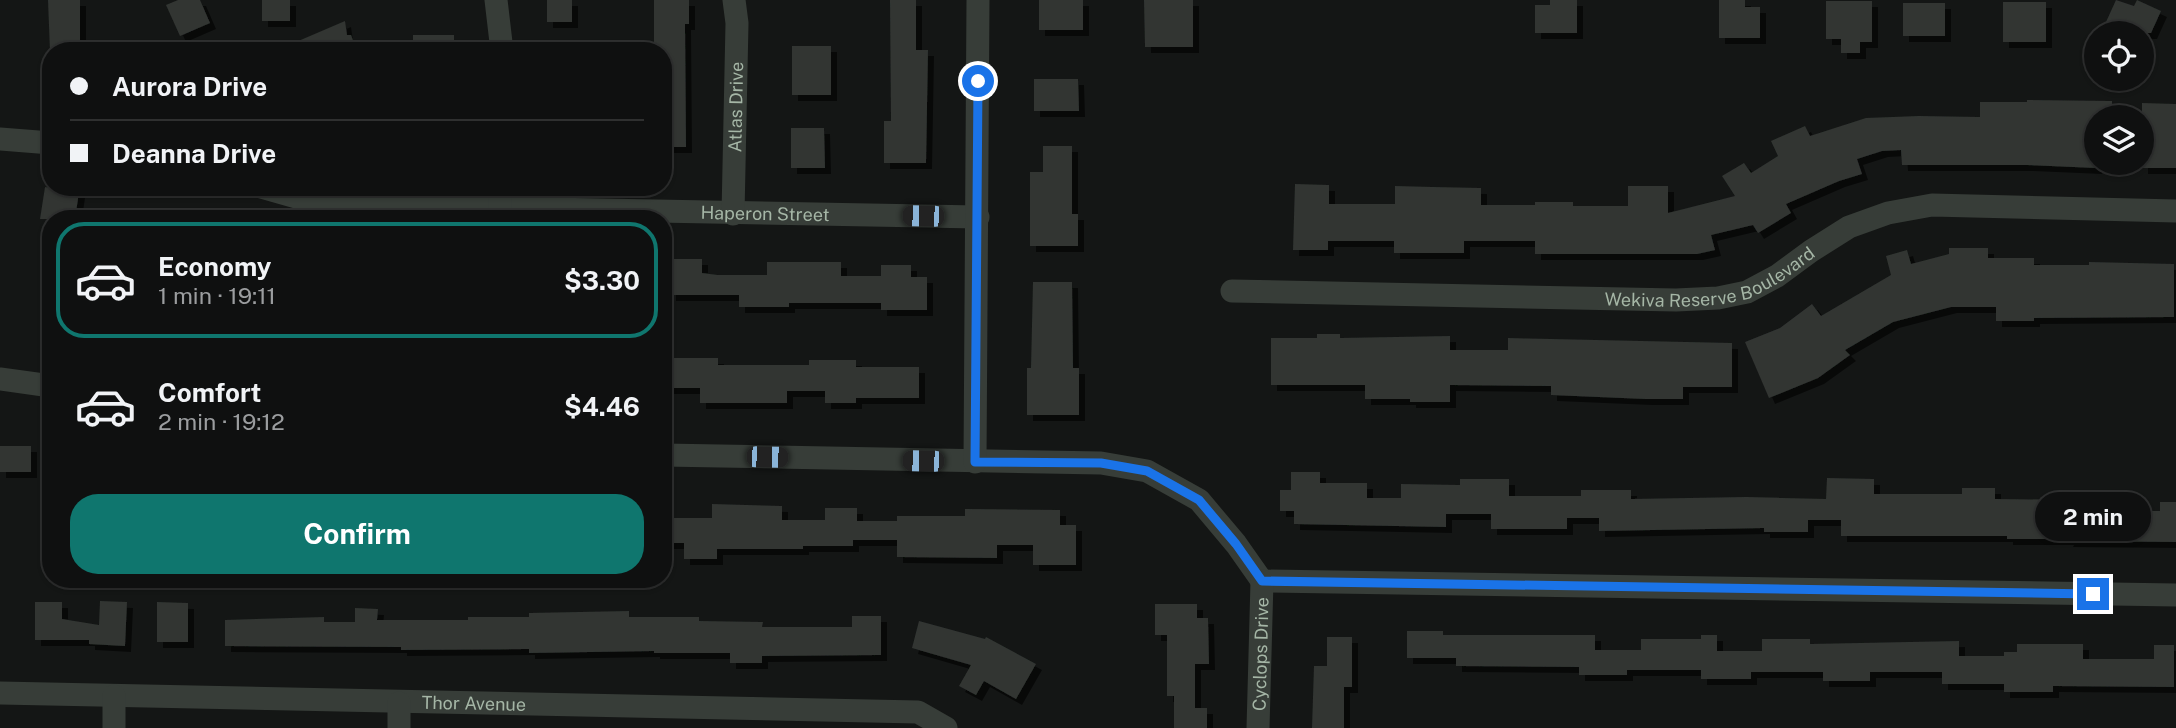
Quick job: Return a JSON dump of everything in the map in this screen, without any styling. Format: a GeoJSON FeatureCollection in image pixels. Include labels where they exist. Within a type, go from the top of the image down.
{"type":"FeatureCollection","features":[{"type":"Feature","properties":{"kind":"street"},"geometry":{"type":"LineString","coordinates":[[496,0],[501,42]]}},
{"type":"Feature","properties":{"kind":"street","name":"Atlas Drive"},"geometry":{"type":"LineString","coordinates":[[733,214],[737,23],[734,0]]}},
{"type":"Feature","properties":{"kind":"street"},"geometry":{"type":"LineString","coordinates":[[975,462],[978,0]]}},
{"type":"Feature","properties":{"kind":"street"},"geometry":{"type":"LineString","coordinates":[[0,139],[42,142]]}},
{"type":"Feature","properties":{"kind":"street","name":"Haperon Street"},"geometry":{"type":"LineString","coordinates":[[292,196],[382,206],[500,198],[733,214],[978,217]]}},
{"type":"Feature","properties":{"kind":"street","name":"Wekiva Reserve Boulevard"},"geometry":{"type":"LineString","coordinates":[[1232,291],[1662,300],[1718,298],[1747,292],[1777,276],[1849,227],[1888,213],[1933,205],[2176,211]]}},
{"type":"Feature","properties":{"kind":"street"},"geometry":{"type":"LineString","coordinates":[[0,379],[42,385]]}},
{"type":"Feature","properties":{"kind":"street"},"geometry":{"type":"LineString","coordinates":[[672,455],[1101,463],[1147,471],[1199,500],[1236,544],[1262,581],[2176,596]]}},
{"type":"Feature","properties":{"kind":"street","name":"Cyclops Drive"},"geometry":{"type":"LineString","coordinates":[[1258,728],[1262,581]]}},
{"type":"Feature","properties":{"kind":"street","name":"Thor Avenue"},"geometry":{"type":"LineString","coordinates":[[0,693],[399,702],[676,718],[918,712],[945,727]]}},
{"type":"Feature","properties":{"kind":"street"},"geometry":{"type":"LineString","coordinates":[[114,696],[114,728]]}},
{"type":"Feature","properties":{"kind":"street"},"geometry":{"type":"LineString","coordinates":[[399,702],[399,728]]}},
{"type":"Feature","properties":{"kind":"building"},"geometry":{"type":"Polygon","coordinates":[[[48,0],[80,0],[80,42],[50,42],[48,0]]]}},
{"type":"Feature","properties":{"kind":"building"},"geometry":{"type":"Polygon","coordinates":[[[178,0],[200,0],[210,23],[180,36],[166,5],[178,0]]]}},
{"type":"Feature","properties":{"kind":"building"},"geometry":{"type":"Polygon","coordinates":[[[262,0],[290,0],[290,21],[262,21],[262,0]]]}},
{"type":"Feature","properties":{"kind":"building"},"geometry":{"type":"Polygon","coordinates":[[[547,0],[572,0],[572,22],[547,22],[547,0]]]}},
{"type":"Feature","properties":{"kind":"building"},"geometry":{"type":"Polygon","coordinates":[[[654,0],[689,0],[689,24],[685,24],[686,147],[672,147],[672,42],[654,42],[654,0]]]}},
{"type":"Feature","properties":{"kind":"building"},"geometry":{"type":"Polygon","coordinates":[[[890,0],[916,0],[916,50],[928,50],[926,163],[884,163],[884,121],[891,121],[890,0]]]}},
{"type":"Feature","properties":{"kind":"building"},"geometry":{"type":"Polygon","coordinates":[[[1039,0],[1083,0],[1083,30],[1039,30],[1039,0]]]}},
{"type":"Feature","properties":{"kind":"building"},"geometry":{"type":"Polygon","coordinates":[[[1144,0],[1193,0],[1193,47],[1145,47],[1144,0]]]}},
{"type":"Feature","properties":{"kind":"building"},"geometry":{"type":"Polygon","coordinates":[[[1550,0],[1577,0],[1577,33],[1535,33],[1535,5],[1550,5],[1550,0]]]}},
{"type":"Feature","properties":{"kind":"building"},"geometry":{"type":"Polygon","coordinates":[[[1719,0],[1745,0],[1745,7],[1760,7],[1760,38],[1719,38],[1719,0]]]}},
{"type":"Feature","properties":{"kind":"building"},"geometry":{"type":"Polygon","coordinates":[[[2116,0],[2134,6],[2137,0],[2161,11],[2154,26],[2154,21],[2106,21],[2116,0]]]}},
{"type":"Feature","properties":{"kind":"building"},"geometry":{"type":"Polygon","coordinates":[[[1826,1],[1872,1],[1872,42],[1860,42],[1860,53],[1841,53],[1841,39],[1826,39],[1826,1]]]}},
{"type":"Feature","properties":{"kind":"building"},"geometry":{"type":"Polygon","coordinates":[[[2003,2],[2046,2],[2046,42],[2003,42],[2003,2]]]}},
{"type":"Feature","properties":{"kind":"building"},"geometry":{"type":"Polygon","coordinates":[[[1903,3],[1945,3],[1945,36],[1903,36],[1903,3]]]}},
{"type":"Feature","properties":{"kind":"building"},"geometry":{"type":"Polygon","coordinates":[[[345,21],[347,35],[351,35],[354,42],[296,42],[345,21]]]}},
{"type":"Feature","properties":{"kind":"building"},"geometry":{"type":"Polygon","coordinates":[[[413,35],[454,35],[454,42],[413,42],[413,35]]]}},
{"type":"Feature","properties":{"kind":"building"},"geometry":{"type":"Polygon","coordinates":[[[792,46],[831,46],[831,95],[792,95],[792,46]]]}},
{"type":"Feature","properties":{"kind":"building"},"geometry":{"type":"Polygon","coordinates":[[[1034,79],[1078,79],[1079,111],[1034,111],[1034,79]]]}},
{"type":"Feature","properties":{"kind":"building"},"geometry":{"type":"Polygon","coordinates":[[[2112,101],[2112,105],[2084,105],[2084,167],[1902,165],[1901,150],[1882,151],[1857,159],[1862,174],[1786,204],[1791,213],[1758,233],[1753,225],[1711,235],[1715,250],[1697,254],[1535,254],[1535,241],[1464,241],[1464,253],[1394,253],[1394,241],[1328,241],[1328,250],[1293,250],[1295,184],[1329,185],[1329,204],[1395,204],[1395,186],[1481,188],[1481,205],[1573,202],[1573,206],[1628,206],[1628,186],[1668,186],[1668,213],[1735,196],[1722,176],[1744,163],[1751,173],[1778,156],[1771,141],[1805,126],[1810,136],[1866,118],[1980,117],[1980,102],[2112,101]]]}},
{"type":"Feature","properties":{"kind":"building"},"geometry":{"type":"Polygon","coordinates":[[[2176,104],[2176,168],[2154,168],[2154,105],[2142,105],[2176,104]]]}},
{"type":"Feature","properties":{"kind":"building"},"geometry":{"type":"Polygon","coordinates":[[[791,128],[824,128],[825,168],[791,168],[791,128]]]}},
{"type":"Feature","properties":{"kind":"building"},"geometry":{"type":"Polygon","coordinates":[[[1043,146],[1072,146],[1072,214],[1078,214],[1078,246],[1030,246],[1030,172],[1043,172],[1043,146]]]}},
{"type":"Feature","properties":{"kind":"building"},"geometry":{"type":"Polygon","coordinates":[[[44,196],[78,196],[76,210],[42,210],[40,219],[44,196]]]}},
{"type":"Feature","properties":{"kind":"building"},"geometry":{"type":"Polygon","coordinates":[[[1949,248],[1988,248],[1988,258],[2034,258],[2034,265],[2089,265],[2089,262],[2174,264],[2174,317],[2034,318],[2034,321],[1996,321],[1996,307],[1951,307],[1893,322],[1845,350],[1850,355],[1818,378],[1769,398],[1745,342],[1780,328],[1812,304],[1821,316],[1891,275],[1886,256],[1907,250],[1911,264],[1949,254],[1949,248]]]}},
{"type":"Feature","properties":{"kind":"building"},"geometry":{"type":"Polygon","coordinates":[[[672,259],[702,259],[702,273],[718,275],[767,275],[767,262],[841,262],[841,276],[881,276],[881,265],[911,265],[911,277],[927,277],[927,310],[881,310],[881,303],[789,303],[789,307],[739,307],[739,295],[672,295],[672,259]]]}},
{"type":"Feature","properties":{"kind":"building"},"geometry":{"type":"Polygon","coordinates":[[[1033,282],[1072,282],[1073,368],[1079,368],[1079,415],[1027,415],[1027,368],[1031,368],[1033,282]]]}},
{"type":"Feature","properties":{"kind":"building"},"geometry":{"type":"Polygon","coordinates":[[[1317,334],[1340,334],[1340,338],[1450,336],[1450,350],[1508,350],[1508,338],[1732,343],[1732,387],[1683,387],[1683,399],[1646,399],[1551,395],[1551,386],[1450,385],[1450,402],[1410,402],[1410,399],[1365,399],[1365,385],[1271,385],[1271,338],[1317,338],[1317,334]]]}},
{"type":"Feature","properties":{"kind":"building"},"geometry":{"type":"Polygon","coordinates":[[[672,358],[718,358],[718,365],[809,365],[809,360],[856,360],[856,367],[919,367],[919,398],[856,398],[856,403],[825,403],[825,391],[787,391],[787,403],[700,403],[700,388],[672,388],[672,358]]]}},
{"type":"Feature","properties":{"kind":"building"},"geometry":{"type":"Polygon","coordinates":[[[0,446],[31,446],[31,472],[0,472],[0,446]]]}},
{"type":"Feature","properties":{"kind":"building"},"geometry":{"type":"Polygon","coordinates":[[[1291,472],[1320,472],[1320,483],[1367,483],[1367,498],[1401,498],[1401,484],[1460,485],[1460,479],[1509,479],[1509,496],[1581,496],[1581,490],[1631,490],[1631,499],[1826,499],[1827,478],[1874,479],[1874,494],[1962,494],[1962,488],[1995,488],[1995,499],[2099,500],[2099,511],[2160,511],[2160,502],[2176,502],[2176,542],[2007,539],[2007,536],[1841,536],[1841,520],[1808,520],[1808,532],[1764,532],[1764,528],[1599,531],[1599,518],[1567,518],[1567,529],[1491,529],[1491,514],[1446,514],[1446,527],[1294,524],[1294,511],[1280,511],[1280,490],[1291,490],[1291,472]]]}},
{"type":"Feature","properties":{"kind":"building"},"geometry":{"type":"Polygon","coordinates":[[[712,504],[782,506],[782,520],[825,520],[825,508],[857,508],[857,521],[897,521],[897,516],[965,516],[965,509],[1060,510],[1060,525],[1076,525],[1076,565],[1033,565],[1033,545],[997,545],[997,558],[897,557],[897,540],[853,540],[853,546],[803,546],[803,549],[717,549],[717,559],[684,559],[684,543],[672,543],[672,518],[712,518],[712,504]]]}},
{"type":"Feature","properties":{"kind":"building"},"geometry":{"type":"Polygon","coordinates":[[[100,601],[127,602],[125,646],[89,644],[89,640],[35,640],[35,602],[62,602],[62,619],[99,625],[100,601]]]}},
{"type":"Feature","properties":{"kind":"building"},"geometry":{"type":"Polygon","coordinates":[[[157,602],[188,603],[188,642],[157,642],[157,602]]]}},
{"type":"Feature","properties":{"kind":"building"},"geometry":{"type":"Polygon","coordinates":[[[1155,604],[1197,604],[1197,618],[1208,618],[1209,664],[1195,664],[1195,708],[1207,708],[1207,728],[1174,728],[1174,696],[1167,696],[1167,635],[1155,635],[1155,604]]]}},
{"type":"Feature","properties":{"kind":"building"},"geometry":{"type":"Polygon","coordinates":[[[355,608],[378,609],[377,620],[468,620],[468,617],[529,617],[529,613],[629,611],[629,617],[699,617],[699,621],[763,622],[762,627],[852,627],[852,616],[881,616],[881,655],[762,656],[762,663],[730,663],[730,653],[529,653],[529,649],[401,650],[401,647],[225,646],[225,620],[324,617],[324,622],[355,622],[355,608]]]}},
{"type":"Feature","properties":{"kind":"building"},"geometry":{"type":"Polygon","coordinates":[[[919,621],[985,639],[986,637],[1036,664],[1016,699],[984,681],[976,695],[959,686],[971,665],[912,648],[919,621]]]}},
{"type":"Feature","properties":{"kind":"building"},"geometry":{"type":"Polygon","coordinates":[[[1407,631],[1443,631],[1443,635],[1595,635],[1595,650],[1641,650],[1641,639],[1701,639],[1701,635],[1717,635],[1717,651],[1762,651],[1762,639],[1810,639],[1810,644],[1959,641],[1959,656],[2004,656],[2004,652],[2017,652],[2017,644],[2083,644],[2083,659],[2154,659],[2154,645],[2174,645],[2174,687],[2053,686],[2053,692],[2004,692],[2004,684],[1942,684],[1942,672],[1870,672],[1870,681],[1823,681],[1823,672],[1751,672],[1751,679],[1701,679],[1701,670],[1627,670],[1627,675],[1579,675],[1579,667],[1456,666],[1456,658],[1407,658],[1407,631]]]}},
{"type":"Feature","properties":{"kind":"building"},"geometry":{"type":"Polygon","coordinates":[[[1327,637],[1352,637],[1352,687],[1344,687],[1344,728],[1312,728],[1314,666],[1327,666],[1327,637]]]}},
{"type":"Feature","properties":{"kind":"route"},"geometry":{"type":"LineString","coordinates":[[978,81],[975,462],[1101,463],[1147,471],[1199,500],[1236,544],[1262,581],[2093,594]]}}]}
